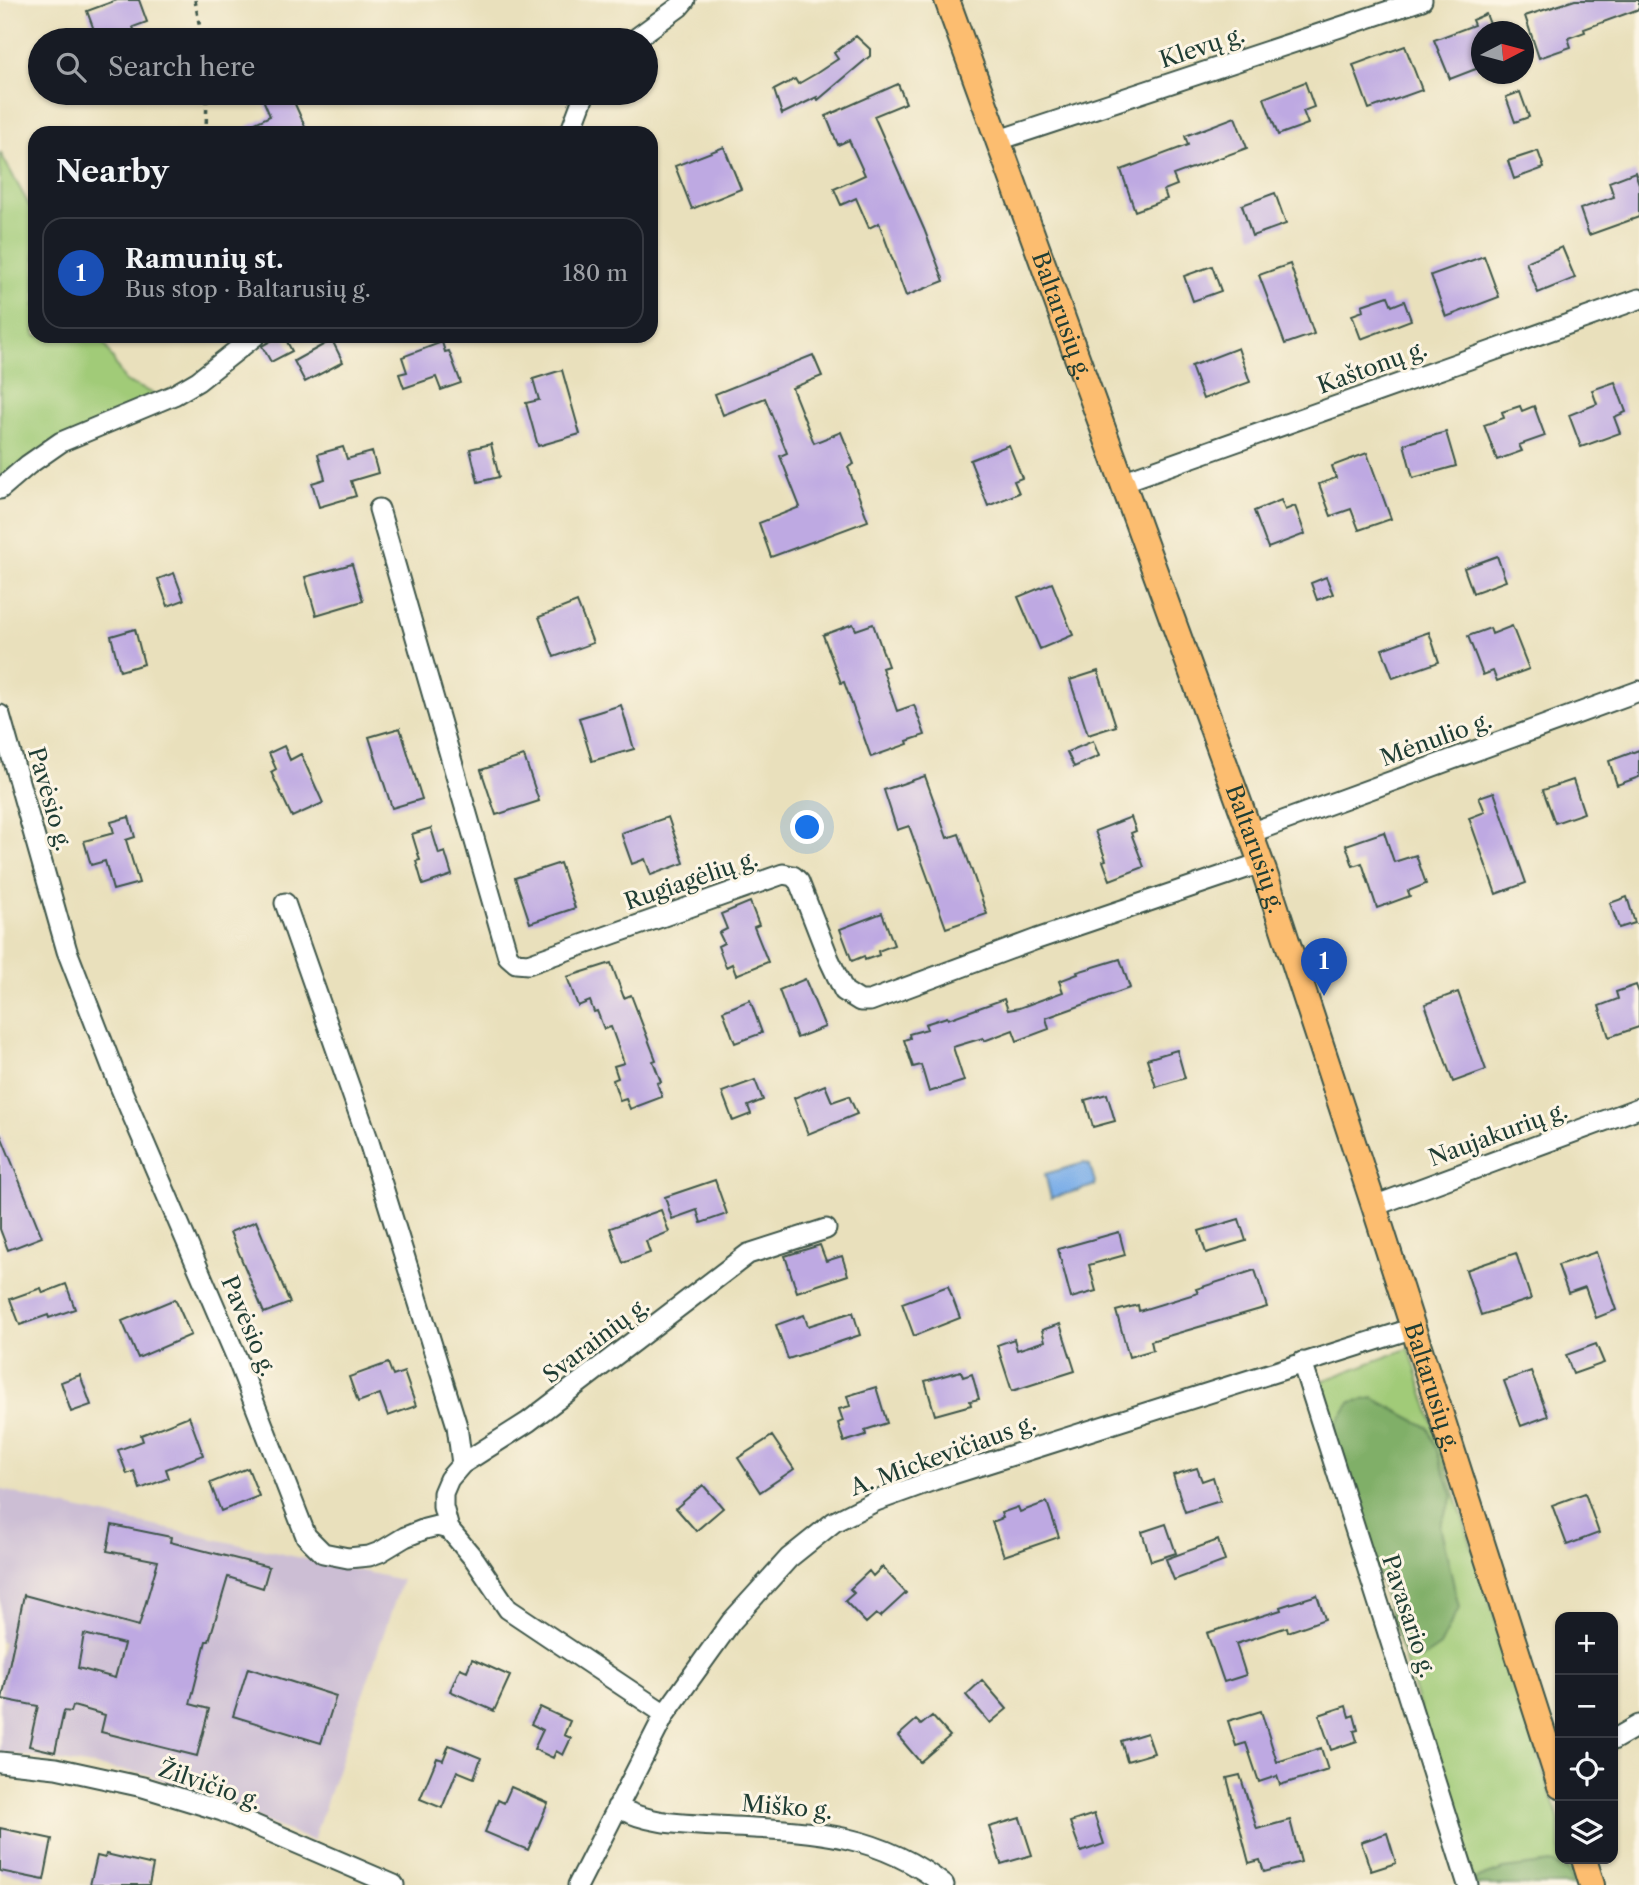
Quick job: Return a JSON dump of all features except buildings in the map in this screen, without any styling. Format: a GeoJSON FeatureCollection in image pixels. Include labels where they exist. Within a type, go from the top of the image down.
{"type":"FeatureCollection","features":[{"type":"Feature","properties":{"kind":"main road","name":"Baltarusių g."},"geometry":{"type":"LineString","coordinates":[[947,0],[1261,863],[1555,1752]]}},
{"type":"Feature","properties":{"kind":"main road"},"geometry":{"type":"LineString","coordinates":[[1586,1864],[1592,1885]]}},
{"type":"Feature","properties":{"kind":"street"},"geometry":{"type":"LineString","coordinates":[[651,28],[679,8],[685,0]]}},
{"type":"Feature","properties":{"kind":"street","name":"Klevų g."},"geometry":{"type":"LineString","coordinates":[[999,140],[1422,0]]}},
{"type":"Feature","properties":{"kind":"street"},"geometry":{"type":"LineString","coordinates":[[573,126],[580,105]]}},
{"type":"Feature","properties":{"kind":"street","name":"Kaštonų g."},"geometry":{"type":"LineString","coordinates":[[1122,482],[1639,299]]}},
{"type":"Feature","properties":{"kind":"street"},"geometry":{"type":"LineString","coordinates":[[0,489],[61,442],[174,395],[198,381],[246,343]]}},
{"type":"Feature","properties":{"kind":"street","name":"Rugiagėlių g."},"geometry":{"type":"LineString","coordinates":[[379,509],[508,956],[516,963],[527,964],[783,874],[793,876],[799,881],[828,959],[844,991],[860,1001],[870,1001],[1037,939],[1261,863]]}},
{"type":"Feature","properties":{"kind":"street","name":"Mėnulio g."},"geometry":{"type":"LineString","coordinates":[[1250,833],[1639,691]]}},
{"type":"Feature","properties":{"kind":"street","name":"Pavėsio g."},"geometry":{"type":"LineString","coordinates":[[0,715],[35,830],[67,951],[116,1077],[238,1361],[306,1536],[323,1553],[348,1558],[380,1552],[425,1528],[437,1526],[449,1530]]}},
{"type":"Feature","properties":{"kind":"street"},"geometry":{"type":"LineString","coordinates":[[285,903],[369,1142],[457,1426],[462,1464]]}},
{"type":"Feature","properties":{"kind":"street","name":"Naujakurių g."},"geometry":{"type":"LineString","coordinates":[[1374,1206],[1639,1108]]}},
{"type":"Feature","properties":{"kind":"street","name":"Svarainių g."},"geometry":{"type":"LineString","coordinates":[[449,1530],[443,1507],[443,1493],[449,1479],[462,1464],[528,1422],[748,1254],[826,1229]]}},
{"type":"Feature","properties":{"kind":"street","name":"A. Mickevičiaus g."},"geometry":{"type":"LineString","coordinates":[[578,1885],[665,1714],[730,1622],[789,1558],[834,1522],[876,1501],[934,1480],[1413,1328]]}},
{"type":"Feature","properties":{"kind":"street","name":"Pavasario g."},"geometry":{"type":"LineString","coordinates":[[1302,1362],[1468,1885]]}},
{"type":"Feature","properties":{"kind":"street"},"geometry":{"type":"LineString","coordinates":[[449,1530],[475,1559],[508,1609],[665,1714]]}},
{"type":"Feature","properties":{"kind":"street"},"geometry":{"type":"LineString","coordinates":[[1616,1738],[1639,1725]]}},
{"type":"Feature","properties":{"kind":"street","name":"Žilvičio g."},"geometry":{"type":"LineString","coordinates":[[0,1762],[56,1768],[130,1784],[222,1811],[394,1885]]}},
{"type":"Feature","properties":{"kind":"street","name":"Miško g."},"geometry":{"type":"LineString","coordinates":[[617,1807],[659,1823],[793,1830],[846,1836],[882,1848],[922,1867],[944,1885]]}},
{"type":"Feature","properties":{"kind":"path"},"geometry":{"type":"LineString","coordinates":[[195,0],[200,28]]}},
{"type":"Feature","properties":{"kind":"path"},"geometry":{"type":"LineString","coordinates":[[206,126],[207,105]]}},
{"type":"Feature","properties":{"kind":"shaded area"},"geometry":{"type":"Polygon","coordinates":[[[0,1489],[49,1503],[402,1580],[313,1841],[147,1774],[0,1752],[0,1657],[4,1642],[0,1641],[0,1489]]]}},
{"type":"Feature","properties":{"kind":"green space"},"geometry":{"type":"Polygon","coordinates":[[[0,152],[28,203],[28,343],[104,343],[125,381],[157,395],[0,480],[0,152]]]}},
{"type":"Feature","properties":{"kind":"green space"},"geometry":{"type":"Polygon","coordinates":[[[1409,1348],[1555,1808],[1555,1864],[1573,1864],[1580,1885],[1573,1885],[1567,1869],[1504,1869],[1473,1880],[1403,1654],[1459,1608],[1440,1525],[1453,1496],[1429,1428],[1332,1429],[1319,1382],[1409,1348]]]}},
{"type":"Feature","properties":{"kind":"green space"},"geometry":{"type":"Polygon","coordinates":[[[1373,1398],[1429,1428],[1453,1497],[1440,1525],[1459,1608],[1440,1646],[1420,1660],[1403,1654],[1332,1429],[1351,1402],[1373,1398]]]}},
{"type":"Feature","properties":{"kind":"green space"},"geometry":{"type":"Polygon","coordinates":[[[1551,1863],[1567,1869],[1573,1885],[1475,1885],[1473,1880],[1504,1869],[1551,1863]]]}},
{"type":"Feature","properties":{"kind":"water"},"geometry":{"type":"Polygon","coordinates":[[[1084,1163],[1090,1165],[1094,1186],[1051,1198],[1045,1174],[1084,1163]]]}},
{"type":"Feature","properties":{"kind":"place","name":"Ramunių st."},"geometry":{"type":"Point","coordinates":[1324,996]}}]}
